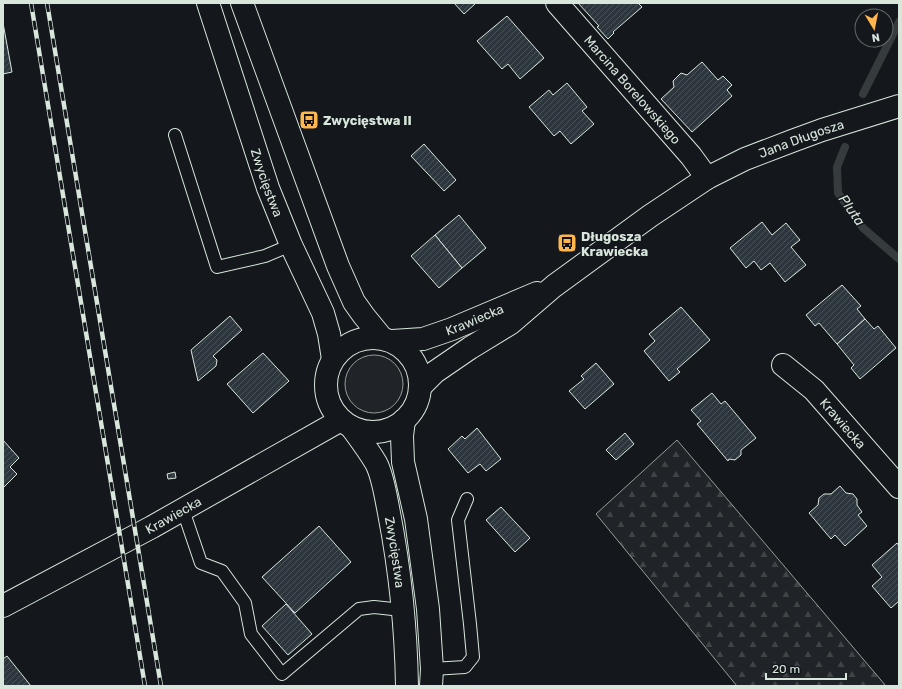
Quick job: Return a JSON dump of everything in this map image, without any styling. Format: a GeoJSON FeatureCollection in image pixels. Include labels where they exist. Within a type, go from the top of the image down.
{"type":"FeatureCollection","features":[{"type":"Feature","properties":{"kind":"main road","name":"Zwycięstwa"},"geometry":{"type":"LineString","coordinates":[[208,3],[268,188],[291,244],[323,313],[329,334],[333,359]]}},
{"type":"Feature","properties":{"kind":"main road"},"geometry":{"type":"LineString","coordinates":[[242,3],[338,266],[354,302],[364,316],[387,339],[404,349],[413,359],[419,373],[420,387],[418,399],[413,410],[404,420],[393,428],[366,432],[346,424],[332,409],[327,397],[325,384],[327,371],[333,359],[342,348],[354,341],[367,337],[387,339]]}},
{"type":"Feature","properties":{"kind":"main road","name":"Marcina Borelowskiego"},"geometry":{"type":"LineString","coordinates":[[557,3],[691,156],[707,178]]}},
{"type":"Feature","properties":{"kind":"main road","name":"Jana Długosza"},"geometry":{"type":"LineString","coordinates":[[707,178],[745,159],[792,141],[899,106]]}},
{"type":"Feature","properties":{"kind":"main road","name":"Krawiecka"},"geometry":{"type":"LineString","coordinates":[[420,387],[435,372],[470,348],[511,323],[554,286],[650,216],[707,178]]}},
{"type":"Feature","properties":{"kind":"main road","name":"Krawiecka"},"geometry":{"type":"LineString","coordinates":[[387,339],[423,339],[452,329],[554,286]]}},
{"type":"Feature","properties":{"kind":"main road","name":"Krawiecka"},"geometry":{"type":"LineString","coordinates":[[783,365],[814,390],[899,487]]}},
{"type":"Feature","properties":{"kind":"main road","name":"Zwycięstwa"},"geometry":{"type":"LineString","coordinates":[[404,420],[402,436],[403,462],[416,519],[428,609],[432,678]]}},
{"type":"Feature","properties":{"kind":"main road","name":"Zwycięstwa"},"geometry":{"type":"LineString","coordinates":[[346,424],[376,464],[384,488],[395,543],[402,610],[407,686]]}},
{"type":"Feature","properties":{"kind":"main road","name":"Krawiecka"},"geometry":{"type":"LineString","coordinates":[[3,606],[346,424]]}},
{"type":"Feature","properties":{"kind":"lane"},"geometry":{"type":"LineString","coordinates":[[175,136],[217,267],[265,256],[291,244]]}},
{"type":"Feature","properties":{"kind":"lane"},"geometry":{"type":"LineString","coordinates":[[432,678],[465,667],[473,657],[458,520],[467,499]]}},
{"type":"Feature","properties":{"kind":"lane"},"geometry":{"type":"LineString","coordinates":[[183,510],[201,563],[222,571],[245,603],[251,634],[282,674],[359,609],[374,607],[402,610]]}},
{"type":"Feature","properties":{"kind":"green space"},"geometry":{"type":"Polygon","coordinates":[[[368,355],[380,355],[395,363],[403,378],[403,390],[395,405],[380,413],[368,413],[353,405],[345,390],[345,378],[353,363],[368,355]]]}},
{"type":"Feature","properties":{"kind":"green space"},"geometry":{"type":"Polygon","coordinates":[[[677,440],[886,686],[737,686],[596,514],[677,440]]]}},
{"type":"Feature","properties":{"kind":"building"},"geometry":{"type":"Polygon","coordinates":[[[454,3],[476,3],[464,14],[454,3]]]}},
{"type":"Feature","properties":{"kind":"building"},"geometry":{"type":"Polygon","coordinates":[[[578,3],[638,3],[642,7],[613,32],[614,33],[608,39],[597,27],[599,26],[578,3]]]}},
{"type":"Feature","properties":{"kind":"building"},"geometry":{"type":"Polygon","coordinates":[[[507,16],[544,58],[520,79],[508,64],[502,69],[477,41],[507,16]]]}},
{"type":"Feature","properties":{"kind":"building"},"geometry":{"type":"Polygon","coordinates":[[[3,23],[12,72],[3,74],[3,23]]]}},
{"type":"Feature","properties":{"kind":"building"},"geometry":{"type":"Polygon","coordinates":[[[702,62],[718,80],[723,76],[732,85],[727,90],[732,96],[692,132],[661,99],[674,87],[673,81],[681,73],[687,75],[702,62]]]}},
{"type":"Feature","properties":{"kind":"building"},"geometry":{"type":"Polygon","coordinates":[[[567,83],[587,107],[582,111],[594,124],[571,144],[560,131],[554,136],[529,107],[549,90],[553,95],[567,83]]]}},
{"type":"Feature","properties":{"kind":"building"},"geometry":{"type":"Polygon","coordinates":[[[424,144],[456,180],[444,191],[411,156],[424,144]]]}},
{"type":"Feature","properties":{"kind":"building"},"geometry":{"type":"Polygon","coordinates":[[[459,215],[486,248],[462,268],[435,235],[459,215]]]}},
{"type":"Feature","properties":{"kind":"building"},"geometry":{"type":"Polygon","coordinates":[[[762,222],[772,235],[786,223],[800,240],[791,247],[806,265],[785,282],[770,263],[761,270],[754,261],[746,268],[730,248],[762,222]]]}},
{"type":"Feature","properties":{"kind":"building"},"geometry":{"type":"Polygon","coordinates":[[[435,235],[462,268],[439,288],[411,256],[435,235]]]}},
{"type":"Feature","properties":{"kind":"building"},"geometry":{"type":"Polygon","coordinates":[[[842,285],[861,306],[857,309],[865,319],[837,344],[819,323],[815,326],[806,315],[842,285]]]}},
{"type":"Feature","properties":{"kind":"building"},"geometry":{"type":"Polygon","coordinates":[[[681,307],[710,340],[677,369],[680,372],[669,381],[644,351],[655,341],[649,334],[681,307]]]}},
{"type":"Feature","properties":{"kind":"building"},"geometry":{"type":"Polygon","coordinates":[[[230,316],[242,330],[213,356],[217,360],[216,366],[198,381],[191,350],[230,316]]]}},
{"type":"Feature","properties":{"kind":"building"},"geometry":{"type":"Polygon","coordinates":[[[865,319],[874,329],[878,326],[896,348],[860,379],[851,368],[854,365],[837,344],[865,319]]]}},
{"type":"Feature","properties":{"kind":"building"},"geometry":{"type":"Polygon","coordinates":[[[263,353],[289,381],[253,413],[227,384],[263,353]]]}},
{"type":"Feature","properties":{"kind":"building"},"geometry":{"type":"Polygon","coordinates":[[[596,363],[614,384],[585,409],[569,391],[584,379],[581,376],[596,363]]]}},
{"type":"Feature","properties":{"kind":"building"},"geometry":{"type":"Polygon","coordinates":[[[712,393],[721,404],[725,401],[756,438],[741,450],[741,455],[735,460],[729,459],[728,461],[697,424],[701,421],[691,410],[712,393]]]}},
{"type":"Feature","properties":{"kind":"building"},"geometry":{"type":"Polygon","coordinates":[[[477,428],[501,459],[486,471],[480,464],[468,473],[448,449],[462,436],[465,439],[477,428]]]}},
{"type":"Feature","properties":{"kind":"building"},"geometry":{"type":"Polygon","coordinates":[[[625,433],[634,444],[616,460],[606,450],[625,433]]]}},
{"type":"Feature","properties":{"kind":"building"},"geometry":{"type":"Polygon","coordinates":[[[3,440],[19,458],[10,467],[17,474],[4,487],[3,486],[3,440]]]}},
{"type":"Feature","properties":{"kind":"building"},"geometry":{"type":"Polygon","coordinates":[[[175,472],[176,478],[168,479],[167,474],[175,472]]]}},
{"type":"Feature","properties":{"kind":"building"},"geometry":{"type":"Polygon","coordinates":[[[840,486],[846,493],[853,494],[857,499],[857,505],[862,512],[858,515],[867,526],[845,546],[835,535],[831,539],[809,513],[818,505],[819,498],[824,494],[831,494],[840,486]]]}},
{"type":"Feature","properties":{"kind":"building"},"geometry":{"type":"Polygon","coordinates":[[[501,507],[530,538],[515,552],[486,520],[501,507]]]}},
{"type":"Feature","properties":{"kind":"building"},"geometry":{"type":"Polygon","coordinates":[[[319,526],[351,562],[295,613],[262,577],[319,526]]]}},
{"type":"Feature","properties":{"kind":"building"},"geometry":{"type":"Polygon","coordinates":[[[897,543],[899,546],[899,601],[891,608],[872,586],[882,577],[872,565],[897,543]]]}},
{"type":"Feature","properties":{"kind":"building"},"geometry":{"type":"Polygon","coordinates":[[[286,604],[312,634],[288,655],[262,626],[286,604]]]}},
{"type":"Feature","properties":{"kind":"building"},"geometry":{"type":"Polygon","coordinates":[[[7,656],[31,686],[3,686],[3,659],[7,656]]]}},
{"type":"Feature","properties":{"kind":"waterway","name":"Pluta"},"geometry":{"type":"LineString","coordinates":[[863,94],[899,22]]}},
{"type":"Feature","properties":{"kind":"waterway","name":"Pluta"},"geometry":{"type":"LineString","coordinates":[[845,147],[837,167],[838,193],[863,228],[899,259]]}},
{"type":"Feature","properties":{"kind":"railway"},"geometry":{"type":"LineString","coordinates":[[31,3],[145,686]]}},
{"type":"Feature","properties":{"kind":"railway"},"geometry":{"type":"LineString","coordinates":[[47,3],[161,686]]}},
{"type":"Feature","properties":{"kind":"place","name":"Zwycięstwa II"},"geometry":{"type":"Point","coordinates":[309,120]}},
{"type":"Feature","properties":{"kind":"place","name":"Długosza Krawiecka"},"geometry":{"type":"Point","coordinates":[567,243]}}]}
